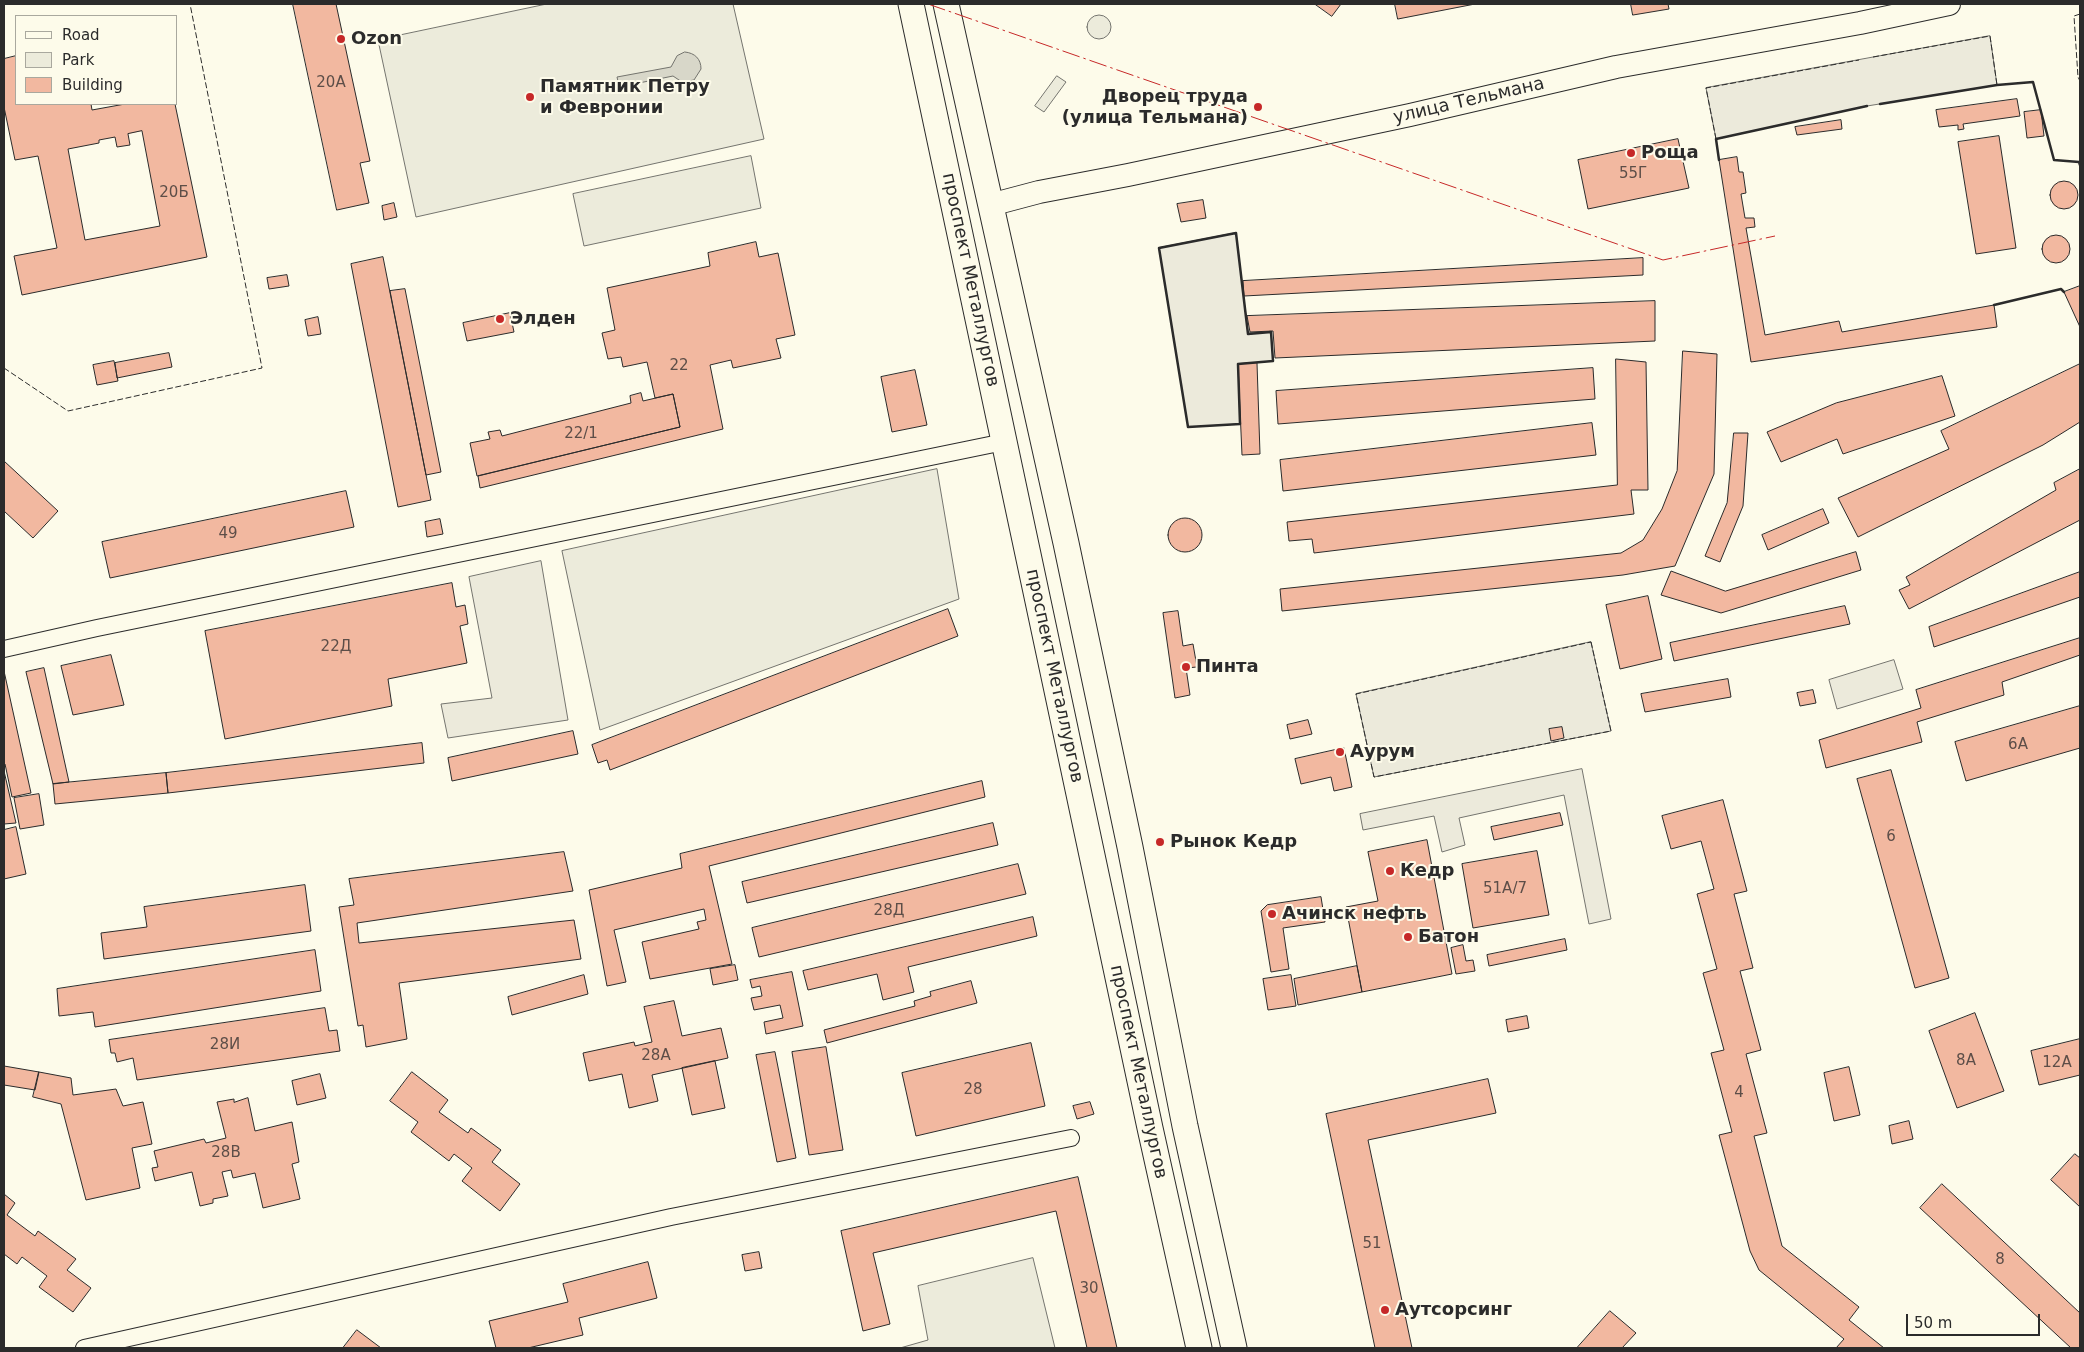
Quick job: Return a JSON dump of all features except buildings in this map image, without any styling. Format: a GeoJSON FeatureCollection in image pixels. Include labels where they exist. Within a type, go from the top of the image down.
{"type":"FeatureCollection","features":[{"type":"Feature","properties":{"kind":"main road","name":"проспект Металлургов"},"geometry":{"type":"LineString","coordinates":[[911,4],[1150,1128],[1199,1348]]}},
{"type":"Feature","properties":{"kind":"main road","name":"проспект Металлургов"},"geometry":{"type":"LineString","coordinates":[[946,4],[1130,847],[1185,1126],[1234,1348]]}},
{"type":"Feature","properties":{"kind":"main road","name":"улица Тельмана"},"geometry":{"type":"LineString","coordinates":[[990,206],[1039,192],[1410,115],[1616,67],[1860,23],[1949,4]]}},
{"type":"Feature","properties":{"kind":"main road"},"geometry":{"type":"LineString","coordinates":[[956,213],[990,206]]}},
{"type":"Feature","properties":{"kind":"street"},"geometry":{"type":"LineString","coordinates":[[4,649],[97,628],[1004,442]]}},
{"type":"Feature","properties":{"kind":"street"},"geometry":{"type":"LineString","coordinates":[[84,1348],[671,1217],[1071,1138]]}},
{"type":"Feature","properties":{"kind":"green space"},"geometry":{"type":"Polygon","coordinates":[[[547,4],[733,4],[764,139],[416,217],[378,40],[547,4]]]}},
{"type":"Feature","properties":{"kind":"green space"},"geometry":{"type":"Polygon","coordinates":[[[1099,15],[1108,18],[1111,27],[1108,36],[1099,39],[1090,36],[1087,27],[1090,18],[1099,15]]]}},
{"type":"Feature","properties":{"kind":"green space"},"geometry":{"type":"Polygon","coordinates":[[[1057,76],[1066,82],[1044,112],[1035,106],[1057,76]]]}},
{"type":"Feature","properties":{"kind":"green space"},"geometry":{"type":"Polygon","coordinates":[[[751,156],[761,208],[584,246],[573,194],[751,156]]]}},
{"type":"Feature","properties":{"kind":"green space"},"geometry":{"type":"Polygon","coordinates":[[[937,469],[959,599],[600,730],[562,551],[937,469]]]}},
{"type":"Feature","properties":{"kind":"green space"},"geometry":{"type":"Polygon","coordinates":[[[1033,1258],[1055,1348],[900,1348],[928,1340],[918,1286],[1033,1258]]]}},
{"type":"Feature","properties":{"kind":"shaded area"},"geometry":{"type":"Polygon","coordinates":[[[1990,36],[1997,85],[1867,106],[1716,139],[1706,88],[1990,36]]]}},
{"type":"Feature","properties":{"kind":"shaded area"},"geometry":{"type":"Polygon","coordinates":[[[685,52],[694,55],[700,62],[701,69],[694,80],[682,82],[673,76],[634,84],[634,87],[620,90],[617,77],[671,67],[677,56],[685,52]]]}},
{"type":"Feature","properties":{"kind":"shaded area"},"geometry":{"type":"Polygon","coordinates":[[[1236,233],[1248,333],[1271,332],[1273,361],[1238,364],[1240,424],[1188,427],[1159,248],[1236,233]]]}},
{"type":"Feature","properties":{"kind":"shaded area"},"geometry":{"type":"Polygon","coordinates":[[[541,561],[568,720],[448,738],[441,704],[492,698],[469,577],[541,561]]]}},
{"type":"Feature","properties":{"kind":"shaded area"},"geometry":{"type":"Polygon","coordinates":[[[1591,642],[1611,731],[1374,777],[1356,694],[1591,642]]]}},
{"type":"Feature","properties":{"kind":"shaded area"},"geometry":{"type":"Polygon","coordinates":[[[1894,660],[1903,689],[1837,709],[1829,680],[1894,660]]]}},
{"type":"Feature","properties":{"kind":"shaded area"},"geometry":{"type":"Polygon","coordinates":[[[1582,769],[1611,919],[1589,924],[1564,795],[1459,818],[1465,845],[1442,852],[1434,816],[1363,830],[1360,814],[1582,769]]]}},
{"type":"Feature","properties":{"kind":"fence"},"geometry":{"type":"LineString","coordinates":[[4,368],[68,411],[262,368],[190,4]]}},
{"type":"Feature","properties":{"kind":"fence"},"geometry":{"type":"LineString","coordinates":[[2080,14],[2074,16],[2078,77],[2080,81]]}},
{"type":"Feature","properties":{"kind":"fence"},"geometry":{"type":"LineString","coordinates":[[1873,57],[1990,36],[1997,85]]}},
{"type":"Feature","properties":{"kind":"fence"},"geometry":{"type":"LineString","coordinates":[[1716,139],[1706,88],[1859,60]]}},
{"type":"Feature","properties":{"kind":"fence"},"geometry":{"type":"LineString","coordinates":[[1591,642],[1611,731],[1374,777],[1356,694],[1591,642]]}},
{"type":"Feature","properties":{"kind":"wall"},"geometry":{"type":"LineString","coordinates":[[1880,104],[1997,85],[2033,82],[2054,160],[2079,162],[2080,165]]}},
{"type":"Feature","properties":{"kind":"wall"},"geometry":{"type":"LineString","coordinates":[[1719,160],[1716,139],[1867,106]]}},
{"type":"Feature","properties":{"kind":"wall"},"geometry":{"type":"LineString","coordinates":[[1236,233],[1248,334],[1271,332],[1273,361],[1238,364],[1240,424],[1188,427],[1159,248],[1236,233]]}},
{"type":"Feature","properties":{"kind":"wall"},"geometry":{"type":"LineString","coordinates":[[1994,305],[2061,289],[2064,292]]}},
{"type":"Feature","properties":{"kind":"power"},"geometry":{"type":"LineString","coordinates":[[928,4],[1663,260],[1775,236]]}},
{"type":"Feature","properties":{"kind":"place","name":"Ozon"},"geometry":{"type":"Point","coordinates":[341,39]}},
{"type":"Feature","properties":{"kind":"place","name":"Памятник Петру и Февронии"},"geometry":{"type":"Point","coordinates":[530,97]}},
{"type":"Feature","properties":{"kind":"place","name":"Дворец труда (улица Тельмана)"},"geometry":{"type":"Point","coordinates":[1258,107]}},
{"type":"Feature","properties":{"kind":"place","name":"Роща"},"geometry":{"type":"Point","coordinates":[1631,153]}},
{"type":"Feature","properties":{"kind":"place","name":"Элден"},"geometry":{"type":"Point","coordinates":[500,319]}},
{"type":"Feature","properties":{"kind":"place","name":"Пинта"},"geometry":{"type":"Point","coordinates":[1186,667]}},
{"type":"Feature","properties":{"kind":"place","name":"Аурум"},"geometry":{"type":"Point","coordinates":[1340,752]}},
{"type":"Feature","properties":{"kind":"place","name":"Рынок Кедр"},"geometry":{"type":"Point","coordinates":[1160,842]}},
{"type":"Feature","properties":{"kind":"place","name":"Кедр"},"geometry":{"type":"Point","coordinates":[1390,871]}},
{"type":"Feature","properties":{"kind":"place","name":"Ачинск нефть"},"geometry":{"type":"Point","coordinates":[1272,914]}},
{"type":"Feature","properties":{"kind":"place","name":"Батон"},"geometry":{"type":"Point","coordinates":[1408,937]}},
{"type":"Feature","properties":{"kind":"place","name":"Аутсорсинг"},"geometry":{"type":"Point","coordinates":[1385,1310]}}]}
